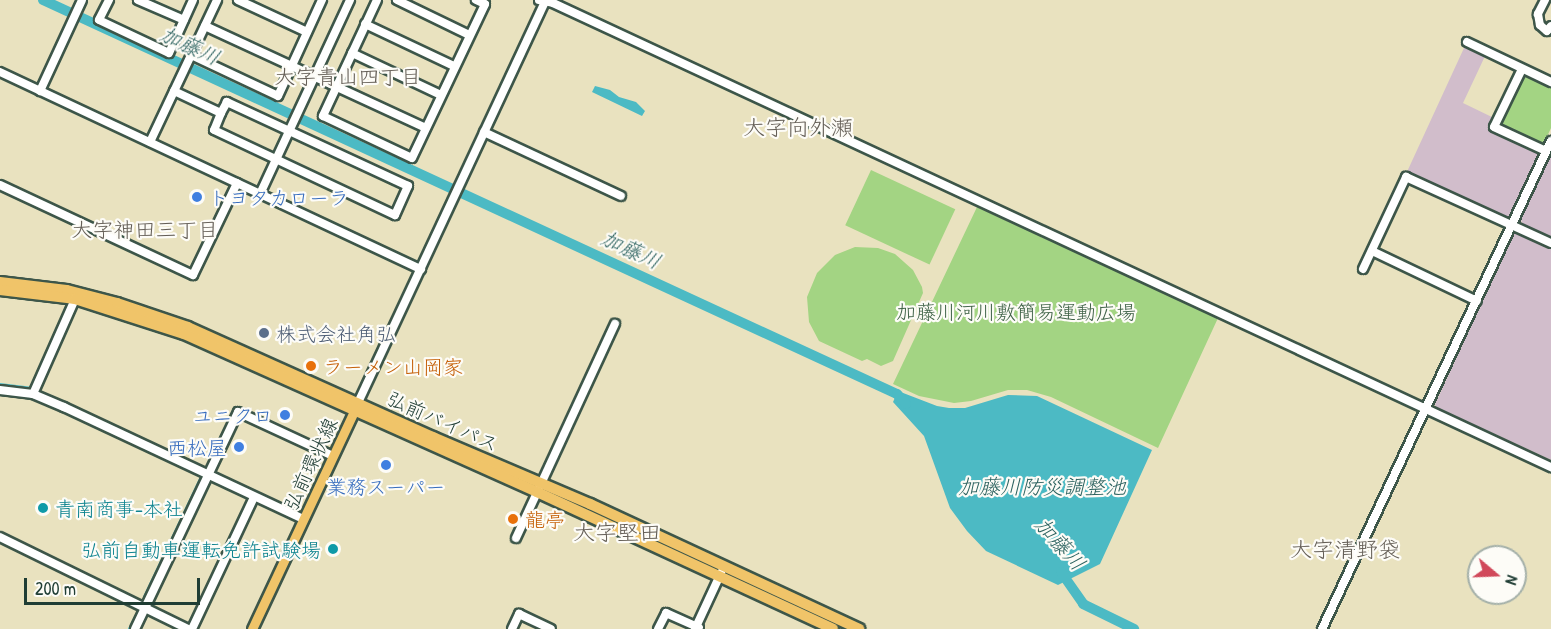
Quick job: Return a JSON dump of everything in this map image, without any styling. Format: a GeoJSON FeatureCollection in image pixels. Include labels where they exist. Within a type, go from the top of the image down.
{"type":"FeatureCollection","features":[{"type":"Feature","properties":{"kind":"highway"},"geometry":{"type":"LineString","coordinates":[[0,274],[33,279],[68,296]]}},
{"type":"Feature","properties":{"kind":"highway","name":"弘前バイパス"},"geometry":{"type":"LineString","coordinates":[[0,282],[68,296]]}},
{"type":"Feature","properties":{"kind":"highway","name":"弘前バイパス"},"geometry":{"type":"LineString","coordinates":[[0,290],[117,303],[188,327],[356,407],[539,487],[722,571],[859,629]]}},
{"type":"Feature","properties":{"kind":"highway"},"geometry":{"type":"LineString","coordinates":[[0,295],[68,296]]}},
{"type":"Feature","properties":{"kind":"highway","name":"弘前バイパス"},"geometry":{"type":"LineString","coordinates":[[722,571],[833,629]]}},
{"type":"Feature","properties":{"kind":"main road","name":"弘前環状線"},"geometry":{"type":"LineString","coordinates":[[252,629],[356,407]]}},
{"type":"Feature","properties":{"kind":"street"},"geometry":{"type":"LineString","coordinates":[[40,91],[82,0]]}},
{"type":"Feature","properties":{"kind":"street"},"geometry":{"type":"LineString","coordinates":[[109,0],[99,21],[169,53],[193,0]]}},
{"type":"Feature","properties":{"kind":"street"},"geometry":{"type":"LineString","coordinates":[[138,0],[184,20]]}},
{"type":"Feature","properties":{"kind":"street"},"geometry":{"type":"LineString","coordinates":[[150,142],[216,0]]}},
{"type":"Feature","properties":{"kind":"street"},"geometry":{"type":"LineString","coordinates":[[238,0],[307,32]]}},
{"type":"Feature","properties":{"kind":"street"},"geometry":{"type":"LineString","coordinates":[[260,194],[350,0]]}},
{"type":"Feature","properties":{"kind":"street"},"geometry":{"type":"LineString","coordinates":[[377,0],[323,116],[412,158],[485,4],[476,0]]}},
{"type":"Feature","properties":{"kind":"street"},"geometry":{"type":"LineString","coordinates":[[397,0],[469,34]]}},
{"type":"Feature","properties":{"kind":"street"},"geometry":{"type":"LineString","coordinates":[[1545,0],[1538,14],[1540,25],[1547,31],[1551,26]]}},
{"type":"Feature","properties":{"kind":"street"},"geometry":{"type":"LineString","coordinates":[[190,57],[278,96],[320,1]]}},
{"type":"Feature","properties":{"kind":"street"},"geometry":{"type":"LineString","coordinates":[[356,407],[543,1],[553,3],[1551,467]]}},
{"type":"Feature","properties":{"kind":"street"},"geometry":{"type":"LineString","coordinates":[[365,24],[454,66]]}},
{"type":"Feature","properties":{"kind":"street"},"geometry":{"type":"LineString","coordinates":[[205,26],[426,128]]}},
{"type":"Feature","properties":{"kind":"street"},"geometry":{"type":"LineString","coordinates":[[1467,42],[1551,82]]}},
{"type":"Feature","properties":{"kind":"street"},"geometry":{"type":"LineString","coordinates":[[352,52],[441,94]]}},
{"type":"Feature","properties":{"kind":"street"},"geometry":{"type":"LineString","coordinates":[[1522,69],[1494,127],[1546,151]]}},
{"type":"Feature","properties":{"kind":"street"},"geometry":{"type":"LineString","coordinates":[[0,72],[421,269]]}},
{"type":"Feature","properties":{"kind":"street"},"geometry":{"type":"LineString","coordinates":[[174,91],[221,113]]}},
{"type":"Feature","properties":{"kind":"street"},"geometry":{"type":"LineString","coordinates":[[227,102],[290,127],[408,186],[396,215],[214,130],[227,102]]}},
{"type":"Feature","properties":{"kind":"street"},"geometry":{"type":"LineString","coordinates":[[484,132],[621,196]]}},
{"type":"Feature","properties":{"kind":"street"},"geometry":{"type":"LineString","coordinates":[[1322,629],[1551,141]]}},
{"type":"Feature","properties":{"kind":"street"},"geometry":{"type":"LineString","coordinates":[[1363,269],[1406,177],[1551,243]]}},
{"type":"Feature","properties":{"kind":"street"},"geometry":{"type":"LineString","coordinates":[[0,185],[194,275],[237,183]]}},
{"type":"Feature","properties":{"kind":"street"},"geometry":{"type":"LineString","coordinates":[[1371,251],[1477,301]]}},
{"type":"Feature","properties":{"kind":"street"},"geometry":{"type":"LineString","coordinates":[[33,394],[68,296]]}},
{"type":"Feature","properties":{"kind":"street"},"geometry":{"type":"LineString","coordinates":[[516,538],[615,324]]}},
{"type":"Feature","properties":{"kind":"street"},"geometry":{"type":"LineString","coordinates":[[0,390],[33,394],[303,519]]}},
{"type":"Feature","properties":{"kind":"street"},"geometry":{"type":"LineString","coordinates":[[135,629],[238,412],[333,456]]}},
{"type":"Feature","properties":{"kind":"street"},"geometry":{"type":"LineString","coordinates":[[0,537],[190,629],[254,496]]}},
{"type":"Feature","properties":{"kind":"street"},"geometry":{"type":"LineString","coordinates":[[658,629],[666,614],[697,628],[722,571]]}},
{"type":"Feature","properties":{"kind":"street"},"geometry":{"type":"LineString","coordinates":[[512,629],[519,614],[551,629]]}},
{"type":"Feature","properties":{"kind":"shaded area"},"geometry":{"type":"Polygon","coordinates":[[[1468,46],[1486,54],[1463,103],[1496,119],[1491,130],[1539,153],[1509,218],[1505,219],[1406,174],[1464,48],[1468,46]]]}},
{"type":"Feature","properties":{"kind":"shaded area"},"geometry":{"type":"Polygon","coordinates":[[[1551,155],[1551,237],[1522,224],[1521,219],[1551,155]]]}},
{"type":"Feature","properties":{"kind":"shaded area"},"geometry":{"type":"Polygon","coordinates":[[[1518,232],[1551,248],[1551,460],[1436,407],[1435,404],[1514,234],[1518,232]]]}},
{"type":"Feature","properties":{"kind":"green space"},"geometry":{"type":"Polygon","coordinates":[[[1526,73],[1551,85],[1551,128],[1544,143],[1539,145],[1501,127],[1499,123],[1521,75],[1526,73]]]}},
{"type":"Feature","properties":{"kind":"green space"},"geometry":{"type":"Polygon","coordinates":[[[871,170],[955,209],[930,265],[845,225],[871,170]]]}},
{"type":"Feature","properties":{"kind":"green space","name":"加藤川河川敷簡易運動広場"},"geometry":{"type":"Polygon","coordinates":[[[977,207],[1218,318],[1158,448],[1051,397],[1027,390],[1008,390],[971,401],[954,403],[919,396],[893,384],[977,207]]]}},
{"type":"Feature","properties":{"kind":"green space"},"geometry":{"type":"Polygon","coordinates":[[[855,247],[878,248],[895,254],[913,270],[922,287],[923,293],[893,361],[881,366],[867,359],[862,361],[819,341],[809,322],[807,297],[817,273],[835,255],[855,247]]]}},
{"type":"Feature","properties":{"kind":"water"},"geometry":{"type":"Polygon","coordinates":[[[595,86],[636,102],[645,111],[642,116],[592,92],[595,86]]]}},
{"type":"Feature","properties":{"kind":"water","name":"加藤川防災調整池"},"geometry":{"type":"Polygon","coordinates":[[[898,391],[937,406],[949,408],[965,408],[1008,395],[1037,396],[1152,450],[1100,564],[1058,585],[986,551],[950,508],[924,436],[893,402],[898,391]]]}},
{"type":"Feature","properties":{"kind":"waterway","name":"加藤川"},"geometry":{"type":"LineString","coordinates":[[43,0],[897,394],[906,404]]}},
{"type":"Feature","properties":{"kind":"waterway"},"geometry":{"type":"LineString","coordinates":[[0,384],[31,388]]}},
{"type":"Feature","properties":{"kind":"waterway"},"geometry":{"type":"LineString","coordinates":[[39,391],[206,468]]}},
{"type":"Feature","properties":{"kind":"waterway"},"geometry":{"type":"LineString","coordinates":[[214,472],[297,511]]}},
{"type":"Feature","properties":{"kind":"waterway"},"geometry":{"type":"LineString","coordinates":[[144,597],[201,477]]}},
{"type":"Feature","properties":{"kind":"waterway","name":"加藤川"},"geometry":{"type":"LineString","coordinates":[[1061,572],[1083,604],[1134,629]]}},
{"type":"Feature","properties":{"kind":"waterway"},"geometry":{"type":"LineString","coordinates":[[129,629],[138,611]]}},
{"type":"Feature","properties":{"kind":"place","name":"トヨタカローラ"},"geometry":{"type":"Point","coordinates":[197,197]}},
{"type":"Feature","properties":{"kind":"place","name":"株式会社角弘"},"geometry":{"type":"Point","coordinates":[264,333]}},
{"type":"Feature","properties":{"kind":"place","name":"ラーメン山岡家"},"geometry":{"type":"Point","coordinates":[311,366]}},
{"type":"Feature","properties":{"kind":"place","name":"ユニクロ"},"geometry":{"type":"Point","coordinates":[285,415]}},
{"type":"Feature","properties":{"kind":"place","name":"西松屋"},"geometry":{"type":"Point","coordinates":[239,447]}},
{"type":"Feature","properties":{"kind":"place","name":"業務スーパー"},"geometry":{"type":"Point","coordinates":[386,465]}},
{"type":"Feature","properties":{"kind":"place","name":"青南商事-本社"},"geometry":{"type":"Point","coordinates":[43,508]}},
{"type":"Feature","properties":{"kind":"place","name":"龍亭"},"geometry":{"type":"Point","coordinates":[513,519]}},
{"type":"Feature","properties":{"kind":"place","name":"弘前自動車運転免許試験場"},"geometry":{"type":"Point","coordinates":[333,549]}},
{"type":"Feature","properties":{"kind":"district","name":"大字青山四丁目"},"geometry":{"type":"Point","coordinates":[348,77]}},
{"type":"Feature","properties":{"kind":"district","name":"大字向外瀬"},"geometry":{"type":"Point","coordinates":[798,128]}},
{"type":"Feature","properties":{"kind":"district","name":"大字神田三丁目"},"geometry":{"type":"Point","coordinates":[145,230]}},
{"type":"Feature","properties":{"kind":"district","name":"大字堅田"},"geometry":{"type":"Point","coordinates":[617,533]}},
{"type":"Feature","properties":{"kind":"district","name":"大字清野袋"},"geometry":{"type":"Point","coordinates":[1345,550]}}]}
